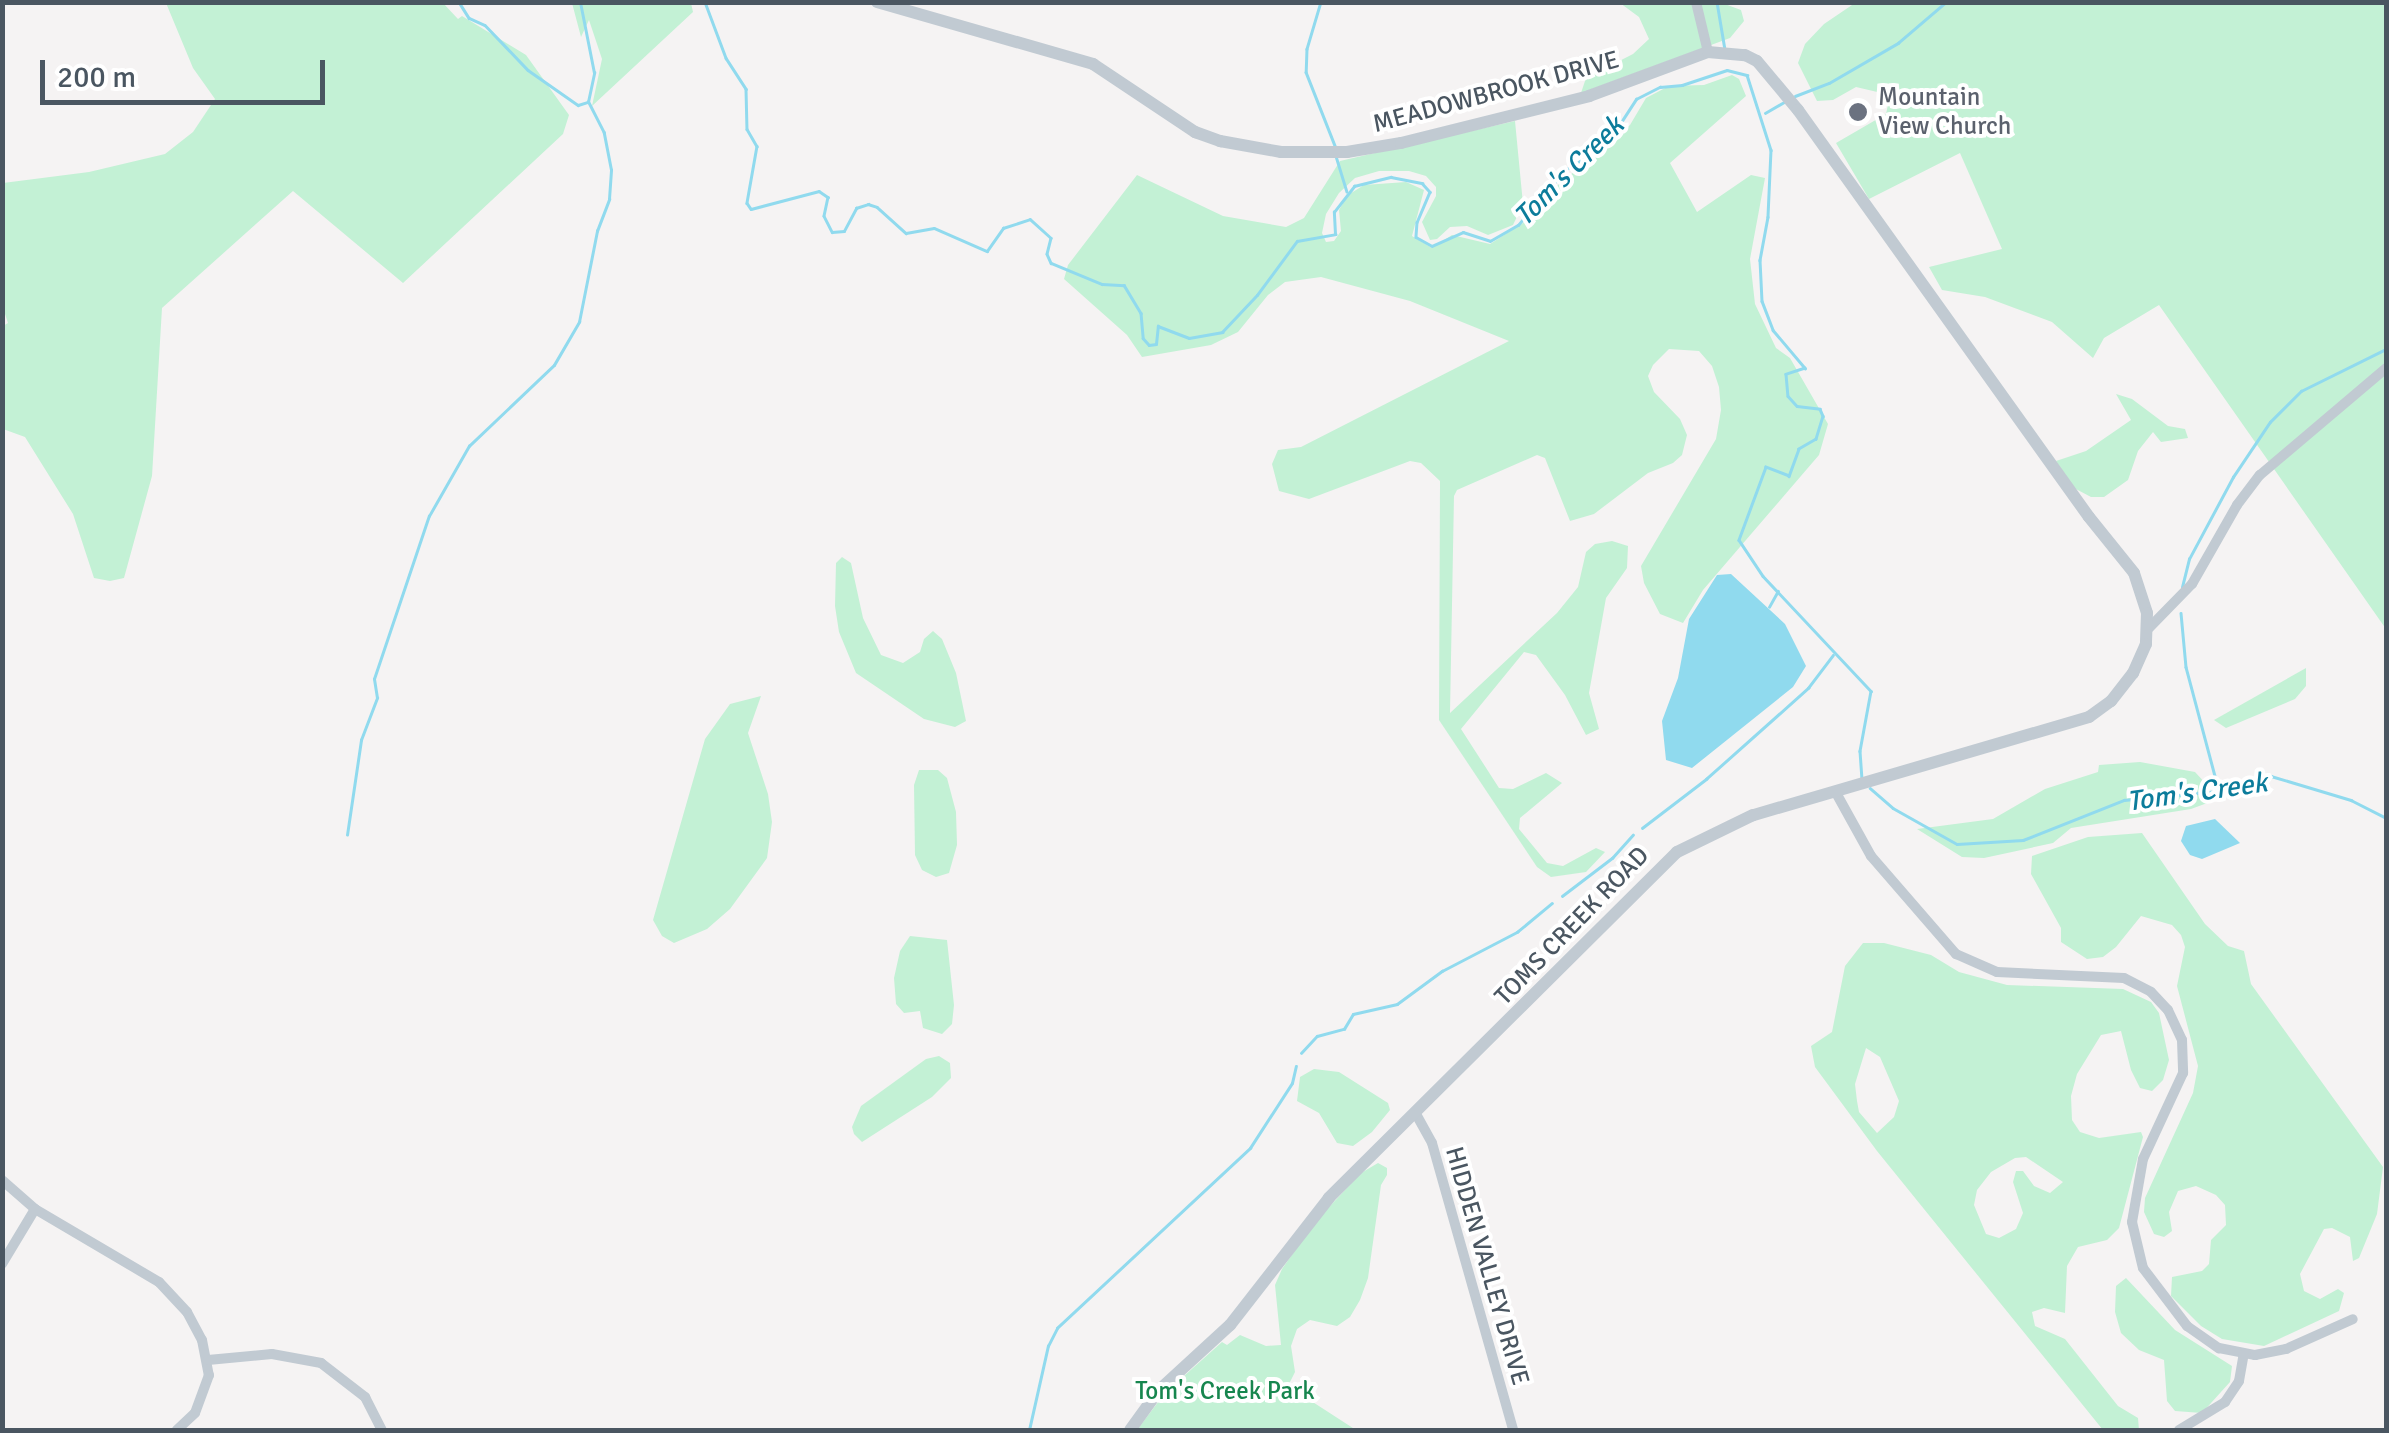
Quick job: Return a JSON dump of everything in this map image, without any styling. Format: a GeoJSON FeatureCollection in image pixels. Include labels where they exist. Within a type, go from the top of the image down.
{"type":"FeatureCollection","features":[{"type":"Feature","properties":{"kind":"street","name":"MEADOWBROOK DRIVE"},"geometry":{"type":"LineString","coordinates":[[877,2],[1094,64],[1196,132],[1220,141],[1282,152],[1346,152],[1401,143],[1589,96],[1708,52]]}},
{"type":"Feature","properties":{"kind":"street"},"geometry":{"type":"LineString","coordinates":[[1696,2],[1708,52],[1733,51],[1757,61],[1801,115],[2088,517],[2134,573],[2149,628],[2186,593],[2239,501],[2271,465],[2384,370]]}},
{"type":"Feature","properties":{"kind":"street","name":"TOMS CREEK ROAD"},"geometry":{"type":"LineString","coordinates":[[1130,1430],[1159,1390],[1230,1324],[1329,1198],[1677,852],[1728,824],[2088,717],[2110,701],[2133,674],[2149,628]]}},
{"type":"Feature","properties":{"kind":"street"},"geometry":{"type":"LineString","coordinates":[[1835,791],[1871,856],[1956,954],[1997,972],[2124,978],[2151,992],[2168,1010],[2182,1040],[2184,1073],[2139,1170],[2132,1207],[2135,1244],[2150,1281],[2191,1330],[2214,1346],[2244,1354],[2286,1349],[2353,1320]]}},
{"type":"Feature","properties":{"kind":"street","name":"HIDDEN VALLEY DRIVE"},"geometry":{"type":"LineString","coordinates":[[1416,1114],[1431,1141],[1513,1430]]}},
{"type":"Feature","properties":{"kind":"street"},"geometry":{"type":"LineString","coordinates":[[2,1180],[34,1209],[159,1282],[187,1312],[208,1360],[209,1375],[200,1403],[177,1430]]}},
{"type":"Feature","properties":{"kind":"street"},"geometry":{"type":"LineString","coordinates":[[2,1264],[34,1209]]}},
{"type":"Feature","properties":{"kind":"street"},"geometry":{"type":"LineString","coordinates":[[208,1360],[272,1354],[321,1364],[365,1397],[382,1430]]}},
{"type":"Feature","properties":{"kind":"street"},"geometry":{"type":"LineString","coordinates":[[2180,1430],[2224,1402],[2238,1381],[2244,1354]]}},
{"type":"Feature","properties":{"kind":"green space"},"geometry":{"type":"Polygon","coordinates":[[[166,3],[443,3],[458,19],[462,16],[526,55],[569,115],[563,134],[403,283],[293,191],[162,308],[152,476],[124,578],[110,581],[94,578],[73,514],[25,437],[3,429],[3,326],[8,323],[2,305],[3,183],[89,172],[165,154],[193,132],[215,99],[193,68],[166,3]]]}},
{"type":"Feature","properties":{"kind":"green space"},"geometry":{"type":"Polygon","coordinates":[[[572,3],[691,3],[693,12],[592,106],[602,59],[589,20],[581,37],[572,3]]]}},
{"type":"Feature","properties":{"kind":"green space"},"geometry":{"type":"Polygon","coordinates":[[[1620,3],[1722,3],[1741,10],[1744,21],[1730,38],[1581,93],[1586,78],[1633,54],[1649,39],[1639,17],[1620,3]]]}},
{"type":"Feature","properties":{"kind":"green space"},"geometry":{"type":"Polygon","coordinates":[[[1855,3],[2386,3],[2386,629],[2159,305],[2104,338],[2093,358],[2052,322],[1985,297],[1942,290],[1929,267],[2002,249],[1960,153],[1869,199],[1836,143],[1886,114],[1890,95],[1856,87],[1833,100],[1817,101],[1798,63],[1805,44],[1824,24],[1855,3]]]}},
{"type":"Feature","properties":{"kind":"green space"},"geometry":{"type":"Polygon","coordinates":[[[1732,75],[1739,79],[1746,96],[1670,163],[1697,212],[1751,175],[1765,178],[1750,259],[1755,304],[1776,348],[1790,358],[1828,424],[1819,455],[1703,590],[1683,623],[1660,614],[1644,583],[1641,566],[1716,439],[1721,410],[1719,387],[1712,366],[1699,351],[1669,349],[1648,376],[1654,392],[1680,419],[1687,435],[1682,455],[1648,473],[1594,514],[1570,521],[1545,458],[1537,455],[1457,490],[1454,496],[1450,713],[1557,613],[1578,587],[1586,552],[1595,544],[1612,541],[1628,546],[1627,568],[1606,598],[1589,693],[1599,729],[1586,735],[1565,695],[1536,655],[1524,652],[1461,729],[1499,788],[1513,789],[1546,773],[1562,783],[1520,818],[1519,829],[1547,863],[1563,866],[1596,848],[1605,852],[1586,872],[1551,877],[1537,867],[1439,720],[1440,481],[1421,463],[1410,461],[1309,499],[1279,491],[1272,464],[1278,450],[1301,447],[1509,341],[1410,301],[1321,277],[1285,282],[1268,295],[1238,332],[1211,345],[1142,357],[1127,335],[1064,279],[1068,265],[1137,175],[1223,216],[1286,227],[1304,218],[1340,161],[1515,121],[1523,204],[1513,225],[1488,235],[1467,226],[1450,227],[1430,240],[1422,222],[1436,196],[1436,187],[1426,176],[1409,171],[1379,171],[1355,178],[1339,193],[1326,214],[1322,233],[1326,242],[1334,241],[1341,231],[1339,210],[1348,195],[1364,185],[1406,182],[1424,190],[1412,236],[1432,248],[1452,235],[1490,244],[1523,223],[1551,191],[1630,125],[1646,98],[1669,86],[1704,85],[1732,75]]]}},
{"type":"Feature","properties":{"kind":"green space"},"geometry":{"type":"Polygon","coordinates":[[[2116,394],[2132,399],[2168,426],[2185,429],[2188,438],[2161,442],[2153,432],[2138,451],[2128,480],[2104,497],[2091,497],[2074,488],[2056,461],[2086,451],[2131,420],[2116,394]]]}},
{"type":"Feature","properties":{"kind":"green space"},"geometry":{"type":"Polygon","coordinates":[[[842,557],[851,563],[863,618],[881,655],[903,663],[920,652],[924,639],[933,631],[942,639],[956,673],[966,721],[955,727],[924,719],[856,673],[839,632],[835,606],[836,563],[842,557]]]}},
{"type":"Feature","properties":{"kind":"green space"},"geometry":{"type":"Polygon","coordinates":[[[2306,668],[2306,686],[2295,699],[2226,728],[2214,720],[2306,668]]]}},
{"type":"Feature","properties":{"kind":"green space"},"geometry":{"type":"Polygon","coordinates":[[[761,696],[748,733],[768,794],[772,822],[767,858],[730,909],[707,929],[674,943],[662,936],[653,920],[705,739],[730,704],[761,696]]]}},
{"type":"Feature","properties":{"kind":"green space"},"geometry":{"type":"Polygon","coordinates":[[[2140,762],[2195,772],[2208,786],[2210,802],[2191,809],[2071,828],[2053,843],[1984,858],[1962,857],[1917,829],[1993,819],[2045,789],[2098,772],[2099,765],[2140,762]]]}},
{"type":"Feature","properties":{"kind":"green space"},"geometry":{"type":"Polygon","coordinates":[[[919,770],[938,770],[947,778],[956,812],[957,845],[949,873],[936,877],[922,870],[915,855],[914,785],[919,770]]]}},
{"type":"Feature","properties":{"kind":"green space"},"geometry":{"type":"Polygon","coordinates":[[[2142,833],[2205,924],[2228,946],[2244,951],[2251,984],[2383,1167],[2377,1214],[2359,1258],[2353,1261],[2350,1237],[2332,1228],[2324,1229],[2300,1274],[2304,1291],[2320,1299],[2338,1289],[2344,1293],[2339,1311],[2264,1346],[2222,1339],[2201,1326],[2171,1296],[2172,1277],[2202,1271],[2209,1264],[2211,1240],[2226,1225],[2225,1205],[2216,1195],[2196,1186],[2178,1191],[2169,1212],[2172,1231],[2164,1237],[2154,1234],[2144,1212],[2145,1198],[2193,1093],[2198,1066],[2177,986],[2185,947],[2181,935],[2172,925],[2141,916],[2116,947],[2103,957],[2087,959],[2061,942],[2061,928],[2031,874],[2032,856],[2088,837],[2142,833]]]}},
{"type":"Feature","properties":{"kind":"green space"},"geometry":{"type":"Polygon","coordinates":[[[910,936],[947,940],[954,1005],[952,1024],[942,1034],[923,1028],[920,1011],[904,1013],[896,1004],[894,978],[900,951],[910,936]]]}},
{"type":"Feature","properties":{"kind":"green space"},"geometry":{"type":"Polygon","coordinates":[[[1863,943],[1884,943],[1931,955],[1959,972],[2007,985],[2123,989],[2151,1002],[2159,1013],[2169,1060],[2163,1080],[2152,1091],[2140,1088],[2121,1031],[2101,1035],[2077,1074],[2071,1096],[2072,1120],[2080,1132],[2099,1138],[2141,1132],[2143,1137],[2119,1228],[2107,1240],[2078,1247],[2067,1266],[2065,1313],[2044,1308],[2032,1312],[2035,1326],[2065,1339],[2118,1406],[2138,1418],[2139,1430],[2103,1430],[1877,1151],[1815,1067],[1811,1046],[1832,1032],[1845,966],[1863,943]],[[1866,1048],[1855,1084],[1857,1101],[1859,1112],[1877,1133],[1894,1117],[1899,1101],[1880,1057],[1866,1048]],[[2026,1157],[2015,1158],[1991,1172],[1977,1190],[1974,1205],[1986,1234],[1999,1238],[2016,1229],[2023,1213],[2013,1182],[2016,1171],[2023,1171],[2034,1186],[2050,1193],[2063,1182],[2026,1157]]]}},
{"type":"Feature","properties":{"kind":"green space"},"geometry":{"type":"Polygon","coordinates":[[[939,1056],[950,1063],[951,1078],[932,1097],[862,1142],[852,1127],[861,1106],[926,1059],[939,1056]]]}},
{"type":"Feature","properties":{"kind":"green space"},"geometry":{"type":"Polygon","coordinates":[[[1314,1069],[1339,1072],[1388,1103],[1390,1110],[1372,1132],[1353,1146],[1337,1143],[1319,1113],[1297,1101],[1300,1077],[1314,1069]]]}},
{"type":"Feature","properties":{"kind":"green space","name":"Tom's Creek Park"},"geometry":{"type":"Polygon","coordinates":[[[1378,1163],[1387,1168],[1387,1175],[1381,1185],[1368,1278],[1360,1300],[1350,1317],[1337,1326],[1310,1320],[1297,1329],[1291,1346],[1295,1372],[1288,1386],[1356,1430],[1137,1430],[1165,1393],[1222,1342],[1227,1345],[1240,1335],[1266,1346],[1281,1345],[1275,1285],[1282,1269],[1314,1223],[1361,1173],[1378,1163]]]}},
{"type":"Feature","properties":{"kind":"green space"},"geometry":{"type":"Polygon","coordinates":[[[2126,1278],[2175,1330],[2232,1366],[2230,1382],[2202,1413],[2175,1411],[2167,1401],[2164,1360],[2139,1350],[2121,1333],[2115,1312],[2116,1286],[2126,1278]]]}},
{"type":"Feature","properties":{"kind":"water"},"geometry":{"type":"Polygon","coordinates":[[[1731,574],[1785,624],[1806,666],[1793,687],[1692,768],[1666,760],[1662,721],[1678,678],[1689,619],[1717,575],[1731,574]]]}},
{"type":"Feature","properties":{"kind":"water"},"geometry":{"type":"Polygon","coordinates":[[[2215,819],[2240,843],[2202,859],[2190,855],[2181,841],[2186,826],[2215,819]]]}},
{"type":"Feature","properties":{"kind":"waterway","name":"Tom's Creek"},"geometry":{"type":"LineString","coordinates":[[459,2],[469,18],[485,25],[528,70],[578,105],[588,102],[594,73],[580,2]]}},
{"type":"Feature","properties":{"kind":"waterway","name":"Tom's Creek"},"geometry":{"type":"LineString","coordinates":[[705,2],[726,58],[746,89],[747,129],[757,146],[747,203],[751,209],[819,191],[828,197],[824,216],[832,232],[844,231],[856,208],[868,204],[877,207],[906,233],[934,228],[987,251],[1003,228],[1030,219],[1051,238],[1047,254],[1051,263],[1102,284],[1124,285],[1141,313],[1143,338],[1149,345],[1156,344],[1158,326],[1189,338],[1222,332],[1257,295],[1297,241],[1335,234],[1334,212],[1354,186],[1391,177],[1422,183],[1430,192],[1417,222],[1416,237],[1432,246],[1463,232],[1490,241],[1518,225],[1565,170],[1591,154],[1597,138],[1616,130],[1636,99],[1660,87],[1682,85],[1727,70],[1747,75],[1771,150],[1768,217],[1760,260],[1762,301],[1773,330],[1805,368],[1786,374],[1788,396],[1797,406],[1820,409],[1823,416],[1816,439],[1799,449],[1789,476],[1766,467],[1739,540],[1763,576],[1871,691],[1860,751],[1862,778]]}},
{"type":"Feature","properties":{"kind":"waterway"},"geometry":{"type":"LineString","coordinates":[[1321,2],[1307,49],[1306,72],[1336,148]]}},
{"type":"Feature","properties":{"kind":"waterway"},"geometry":{"type":"LineString","coordinates":[[1717,2],[1725,50]]}},
{"type":"Feature","properties":{"kind":"waterway"},"geometry":{"type":"LineString","coordinates":[[1795,96],[1829,83],[1898,43],[1946,2]]}},
{"type":"Feature","properties":{"kind":"waterway"},"geometry":{"type":"LineString","coordinates":[[347,835],[361,740],[377,698],[374,679],[429,516],[469,446],[554,365],[579,322],[597,231],[609,199],[611,170],[604,133],[588,102]]}},
{"type":"Feature","properties":{"kind":"waterway"},"geometry":{"type":"LineString","coordinates":[[1765,113],[1784,102]]}},
{"type":"Feature","properties":{"kind":"waterway"},"geometry":{"type":"LineString","coordinates":[[1336,156],[1347,191]]}},
{"type":"Feature","properties":{"kind":"waterway"},"geometry":{"type":"LineString","coordinates":[[2182,587],[2189,559],[2233,477],[2270,422],[2301,391],[2386,349]]}},
{"type":"Feature","properties":{"kind":"waterway"},"geometry":{"type":"LineString","coordinates":[[1769,607],[1778,591]]}},
{"type":"Feature","properties":{"kind":"waterway"},"geometry":{"type":"LineString","coordinates":[[2181,613],[2186,667],[2219,791]]}},
{"type":"Feature","properties":{"kind":"waterway"},"geometry":{"type":"LineString","coordinates":[[1642,828],[1706,779],[1808,688],[1833,655]]}},
{"type":"Feature","properties":{"kind":"waterway","name":"Tom's Creek"},"geometry":{"type":"LineString","coordinates":[[1870,788],[1893,808],[1957,844],[2023,840],[2124,800],[2219,791],[2271,776],[2351,800],[2386,818]]}},
{"type":"Feature","properties":{"kind":"waterway"},"geometry":{"type":"LineString","coordinates":[[1562,896],[1612,858],[1633,835]]}},
{"type":"Feature","properties":{"kind":"waterway"},"geometry":{"type":"LineString","coordinates":[[1301,1053],[1317,1036],[1344,1029],[1353,1014],[1397,1004],[1442,971],[1517,932],[1552,903]]}},
{"type":"Feature","properties":{"kind":"waterway"},"geometry":{"type":"LineString","coordinates":[[1029,1430],[1048,1346],[1057,1328],[1250,1148],[1292,1083],[1296,1066]]}},
{"type":"Feature","properties":{"kind":"place","name":"Mountain View Church"},"geometry":{"type":"Point","coordinates":[1858,112]}}]}
